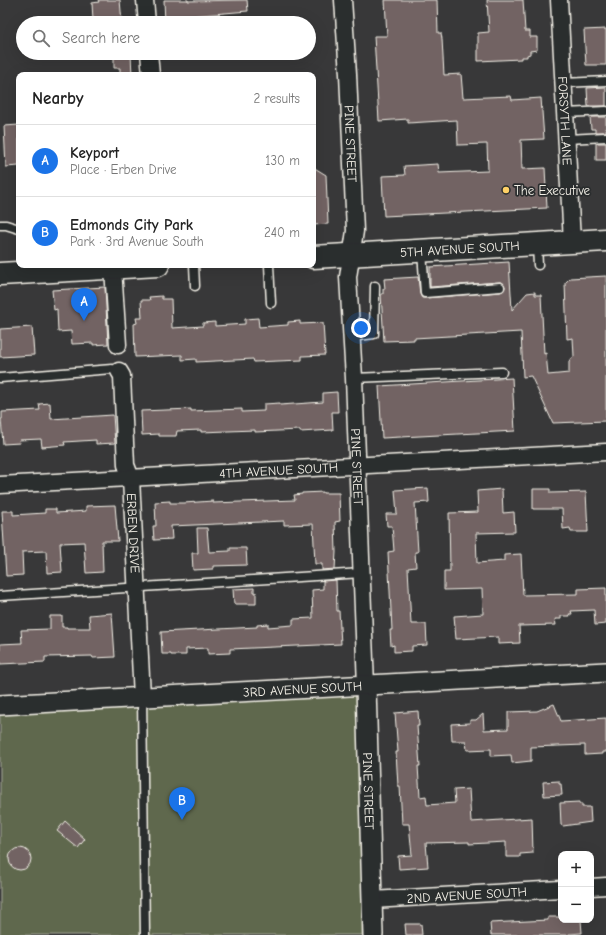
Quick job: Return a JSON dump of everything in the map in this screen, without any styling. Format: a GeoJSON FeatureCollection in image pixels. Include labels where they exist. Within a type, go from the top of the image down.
{"type":"FeatureCollection","features":[{"type":"Feature","properties":{"kind":"main road","name":"5TH AVENUE SOUTH"},"geometry":{"type":"LineString","coordinates":[[316,257],[422,251],[538,255],[572,242],[606,240]]}},
{"type":"Feature","properties":{"kind":"main road"},"geometry":{"type":"LineString","coordinates":[[0,274],[59,268]]}},
{"type":"Feature","properties":{"kind":"street"},"geometry":{"type":"LineString","coordinates":[[145,0],[146,16]]}},
{"type":"Feature","properties":{"kind":"street","name":"PINE STREET"},"geometry":{"type":"LineString","coordinates":[[343,0],[355,231],[348,276],[358,466],[373,935]]}},
{"type":"Feature","properties":{"kind":"street","name":"FORSYTH LANE"},"geometry":{"type":"LineString","coordinates":[[559,0],[572,242]]}},
{"type":"Feature","properties":{"kind":"street"},"geometry":{"type":"LineString","coordinates":[[150,60],[151,72]]}},
{"type":"Feature","properties":{"kind":"street"},"geometry":{"type":"LineString","coordinates":[[114,268],[118,346]]}},
{"type":"Feature","properties":{"kind":"street","name":"ERBEN DRIVE"},"geometry":{"type":"LineString","coordinates":[[119,371],[122,376],[126,465],[131,478],[142,697]]}},
{"type":"Feature","properties":{"kind":"street","name":"4TH AVENUE SOUTH"},"geometry":{"type":"LineString","coordinates":[[0,485],[606,452]]}},
{"type":"Feature","properties":{"kind":"street","name":"3RD AVENUE SOUTH"},"geometry":{"type":"LineString","coordinates":[[0,705],[606,672]]}},
{"type":"Feature","properties":{"kind":"street"},"geometry":{"type":"LineString","coordinates":[[594,887],[606,886]]}},
{"type":"Feature","properties":{"kind":"street","name":"2ND AVENUE SOUTH"},"geometry":{"type":"LineString","coordinates":[[372,900],[558,889]]}},
{"type":"Feature","properties":{"kind":"lane"},"geometry":{"type":"LineString","coordinates":[[564,83],[606,81]]}},
{"type":"Feature","properties":{"kind":"lane"},"geometry":{"type":"LineString","coordinates":[[566,113],[606,111]]}},
{"type":"Feature","properties":{"kind":"lane"},"geometry":{"type":"LineString","coordinates":[[567,139],[606,137]]}},
{"type":"Feature","properties":{"kind":"lane"},"geometry":{"type":"LineString","coordinates":[[0,225],[16,228]]}},
{"type":"Feature","properties":{"kind":"lane"},"geometry":{"type":"LineString","coordinates":[[422,251],[425,293],[500,287]]}},
{"type":"Feature","properties":{"kind":"lane"},"geometry":{"type":"LineString","coordinates":[[194,268],[195,286]]}},
{"type":"Feature","properties":{"kind":"lane"},"geometry":{"type":"LineString","coordinates":[[269,268],[271,303]]}},
{"type":"Feature","properties":{"kind":"lane"},"geometry":{"type":"LineString","coordinates":[[351,336],[374,334],[375,286]]}},
{"type":"Feature","properties":{"kind":"lane"},"geometry":{"type":"LineString","coordinates":[[0,378],[112,370],[119,371]]}},
{"type":"Feature","properties":{"kind":"lane"},"geometry":{"type":"LineString","coordinates":[[354,378],[502,372]]}},
{"type":"Feature","properties":{"kind":"lane"},"geometry":{"type":"LineString","coordinates":[[0,596],[362,573]]}},
{"type":"Feature","properties":{"kind":"lane"},"geometry":{"type":"LineString","coordinates":[[142,697],[145,935]]}},
{"type":"Feature","properties":{"kind":"green space"},"geometry":{"type":"Polygon","coordinates":[[[366,686],[362,935],[0,935],[0,706],[366,686]]]}},
{"type":"Feature","properties":{"kind":"building"},"geometry":{"type":"Polygon","coordinates":[[[98,0],[120,0],[121,16],[93,16],[92,3],[99,2],[98,0]]]}},
{"type":"Feature","properties":{"kind":"building"},"geometry":{"type":"Polygon","coordinates":[[[164,0],[247,0],[248,11],[189,16],[165,16],[164,0]]]}},
{"type":"Feature","properties":{"kind":"building"},"geometry":{"type":"Polygon","coordinates":[[[385,0],[437,0],[438,33],[441,33],[442,39],[444,75],[461,74],[463,98],[511,96],[512,100],[541,98],[544,139],[521,140],[522,169],[545,168],[547,208],[384,216],[382,176],[405,175],[404,166],[438,164],[439,173],[488,171],[487,144],[458,145],[457,120],[408,123],[408,119],[379,121],[374,36],[387,36],[385,0]]]}},
{"type":"Feature","properties":{"kind":"building"},"geometry":{"type":"Polygon","coordinates":[[[487,0],[523,0],[525,31],[530,31],[530,37],[537,37],[537,50],[530,51],[530,54],[527,55],[527,57],[521,57],[521,59],[478,61],[478,33],[489,32],[487,0]]]}},
{"type":"Feature","properties":{"kind":"building"},"geometry":{"type":"Polygon","coordinates":[[[606,29],[606,65],[586,65],[584,30],[606,29]]]}},
{"type":"Feature","properties":{"kind":"building"},"geometry":{"type":"Polygon","coordinates":[[[114,60],[131,60],[132,72],[120,72],[120,68],[114,68],[114,60]]]}},
{"type":"Feature","properties":{"kind":"building"},"geometry":{"type":"Polygon","coordinates":[[[606,87],[606,106],[588,106],[587,88],[606,87]]]}},
{"type":"Feature","properties":{"kind":"building"},"geometry":{"type":"Polygon","coordinates":[[[590,117],[606,117],[606,132],[595,132],[595,129],[591,129],[590,117]]]}},
{"type":"Feature","properties":{"kind":"building"},"geometry":{"type":"Polygon","coordinates":[[[16,125],[16,166],[6,167],[4,126],[16,125]]]}},
{"type":"Feature","properties":{"kind":"building"},"geometry":{"type":"Polygon","coordinates":[[[596,143],[606,143],[606,160],[596,160],[596,143]]]}},
{"type":"Feature","properties":{"kind":"building"},"geometry":{"type":"Polygon","coordinates":[[[316,169],[326,175],[328,224],[316,225],[316,169]]]}},
{"type":"Feature","properties":{"kind":"building"},"geometry":{"type":"Polygon","coordinates":[[[509,262],[512,310],[527,293],[535,292],[535,295],[541,295],[544,354],[546,353],[548,375],[569,373],[569,362],[574,356],[573,338],[567,339],[565,283],[570,278],[606,276],[606,421],[553,423],[531,376],[523,377],[521,332],[384,341],[381,294],[383,294],[383,289],[385,289],[384,279],[418,277],[420,294],[422,298],[500,292],[503,291],[505,287],[504,284],[500,282],[430,287],[430,267],[509,262]]]}},
{"type":"Feature","properties":{"kind":"building"},"geometry":{"type":"Polygon","coordinates":[[[105,287],[108,344],[72,344],[71,331],[58,332],[57,309],[54,310],[52,290],[105,287]]]}},
{"type":"Feature","properties":{"kind":"building"},"geometry":{"type":"Polygon","coordinates":[[[162,296],[162,299],[171,299],[172,328],[203,326],[203,323],[215,322],[215,326],[245,324],[245,319],[258,318],[259,327],[288,325],[288,322],[300,321],[300,324],[323,323],[325,355],[302,356],[302,360],[254,362],[253,359],[196,362],[196,359],[182,360],[182,355],[135,357],[134,324],[137,323],[136,318],[142,318],[141,300],[150,300],[149,297],[162,296]]]}},
{"type":"Feature","properties":{"kind":"building"},"geometry":{"type":"Polygon","coordinates":[[[32,327],[34,355],[0,357],[0,329],[32,327]]]}},
{"type":"Feature","properties":{"kind":"building"},"geometry":{"type":"Polygon","coordinates":[[[512,378],[515,431],[382,438],[379,386],[512,378]]]}},
{"type":"Feature","properties":{"kind":"building"},"geometry":{"type":"Polygon","coordinates":[[[337,392],[338,412],[332,412],[333,430],[300,432],[300,430],[255,432],[255,430],[201,432],[201,430],[177,431],[176,436],[159,436],[159,434],[142,435],[141,411],[242,409],[242,412],[264,411],[264,404],[280,403],[280,405],[323,402],[323,393],[337,392]]]}},
{"type":"Feature","properties":{"kind":"building"},"geometry":{"type":"Polygon","coordinates":[[[50,403],[51,419],[113,415],[115,443],[96,444],[96,440],[64,442],[65,445],[42,447],[41,439],[19,440],[20,443],[3,444],[1,419],[2,412],[40,410],[39,404],[50,403]]]}},
{"type":"Feature","properties":{"kind":"building"},"geometry":{"type":"Polygon","coordinates":[[[428,488],[429,502],[415,503],[418,552],[415,552],[416,567],[408,568],[411,624],[426,624],[427,645],[412,646],[412,651],[394,652],[394,645],[391,646],[390,630],[392,630],[388,552],[394,551],[392,526],[387,526],[386,514],[397,514],[395,490],[428,488]]]}},
{"type":"Feature","properties":{"kind":"building"},"geometry":{"type":"Polygon","coordinates":[[[502,489],[503,513],[514,512],[515,532],[476,533],[477,563],[504,561],[504,555],[521,554],[523,595],[578,594],[578,589],[606,588],[606,624],[595,625],[594,610],[571,611],[572,614],[569,614],[570,616],[561,616],[561,619],[555,619],[556,625],[519,626],[520,643],[498,644],[498,637],[456,639],[454,616],[483,614],[482,589],[444,590],[444,571],[450,571],[449,513],[478,512],[477,491],[502,489]]]}},
{"type":"Feature","properties":{"kind":"building"},"geometry":{"type":"Polygon","coordinates":[[[533,489],[550,489],[550,493],[586,492],[588,532],[571,532],[570,528],[563,529],[562,509],[533,509],[533,489]]]}},
{"type":"Feature","properties":{"kind":"building"},"geometry":{"type":"Polygon","coordinates":[[[323,492],[339,493],[340,521],[335,522],[335,569],[322,570],[322,564],[315,564],[313,524],[284,525],[284,521],[171,526],[172,539],[154,540],[153,526],[156,526],[155,502],[170,501],[170,503],[184,503],[213,501],[213,503],[295,500],[294,495],[323,492]]]}},
{"type":"Feature","properties":{"kind":"building"},"geometry":{"type":"Polygon","coordinates":[[[115,505],[118,541],[102,541],[103,572],[86,573],[84,542],[60,543],[62,572],[47,573],[46,551],[22,552],[23,575],[6,576],[2,511],[13,511],[13,515],[45,513],[45,509],[56,509],[56,513],[86,511],[86,506],[115,505]]]}},
{"type":"Feature","properties":{"kind":"building"},"geometry":{"type":"Polygon","coordinates":[[[197,528],[207,528],[209,552],[230,551],[230,548],[246,548],[247,565],[213,566],[213,569],[193,570],[192,553],[198,553],[197,528]]]}},
{"type":"Feature","properties":{"kind":"building"},"geometry":{"type":"Polygon","coordinates":[[[336,580],[337,611],[339,611],[341,644],[230,649],[230,653],[208,654],[208,648],[186,649],[186,655],[162,654],[161,632],[257,627],[257,625],[268,624],[268,627],[293,625],[293,619],[313,618],[312,590],[323,589],[323,581],[336,580]]]}},
{"type":"Feature","properties":{"kind":"building"},"geometry":{"type":"Polygon","coordinates":[[[254,588],[254,592],[256,592],[256,604],[234,604],[233,589],[254,588]]]}},
{"type":"Feature","properties":{"kind":"building"},"geometry":{"type":"Polygon","coordinates":[[[112,613],[115,657],[45,657],[45,662],[0,664],[0,644],[22,643],[21,630],[50,629],[50,616],[62,616],[62,627],[90,628],[89,615],[112,613]]]}},
{"type":"Feature","properties":{"kind":"building"},"geometry":{"type":"Polygon","coordinates":[[[554,704],[561,721],[606,718],[606,752],[602,752],[602,754],[585,755],[585,745],[531,747],[531,761],[512,763],[511,755],[491,756],[491,749],[467,750],[466,741],[452,741],[451,724],[470,723],[470,720],[476,720],[483,714],[484,730],[508,729],[508,712],[537,711],[554,704]]]}},
{"type":"Feature","properties":{"kind":"building"},"geometry":{"type":"Polygon","coordinates":[[[418,711],[419,726],[417,726],[420,766],[418,766],[420,797],[426,796],[427,805],[455,803],[454,790],[469,789],[471,822],[532,818],[533,853],[520,854],[520,857],[506,857],[506,842],[469,844],[469,842],[426,843],[428,867],[399,869],[398,856],[412,855],[409,824],[402,824],[400,786],[398,786],[396,752],[398,752],[395,713],[418,711]]]}},
{"type":"Feature","properties":{"kind":"building"},"geometry":{"type":"Polygon","coordinates":[[[559,781],[559,784],[561,784],[562,795],[544,796],[543,782],[559,781]]]}},
{"type":"Feature","properties":{"kind":"building"},"geometry":{"type":"Polygon","coordinates":[[[579,802],[579,804],[582,804],[582,807],[590,807],[591,822],[561,825],[560,803],[579,802]]]}},
{"type":"Feature","properties":{"kind":"building"},"geometry":{"type":"Polygon","coordinates":[[[65,821],[85,839],[78,848],[57,831],[65,821]]]}},
{"type":"Feature","properties":{"kind":"building"},"geometry":{"type":"Polygon","coordinates":[[[20,848],[24,849],[30,855],[30,863],[24,869],[20,870],[16,869],[10,863],[9,859],[10,855],[16,849],[20,848]]]}},
{"type":"Feature","properties":{"kind":"building"},"geometry":{"type":"Polygon","coordinates":[[[548,917],[558,917],[558,923],[581,923],[582,933],[569,935],[491,935],[490,923],[548,920],[548,917]]]}},
{"type":"Feature","properties":{"kind":"building"},"geometry":{"type":"Polygon","coordinates":[[[405,924],[421,924],[422,935],[406,935],[405,924]]]}},
{"type":"Feature","properties":{"kind":"place","name":"The Executive"},"geometry":{"type":"Point","coordinates":[506,190]}},
{"type":"Feature","properties":{"kind":"place","name":"Keyport"},"geometry":{"type":"Point","coordinates":[84,321]}},
{"type":"Feature","properties":{"kind":"place","name":"Edmonds City Park"},"geometry":{"type":"Point","coordinates":[182,820]}}]}
